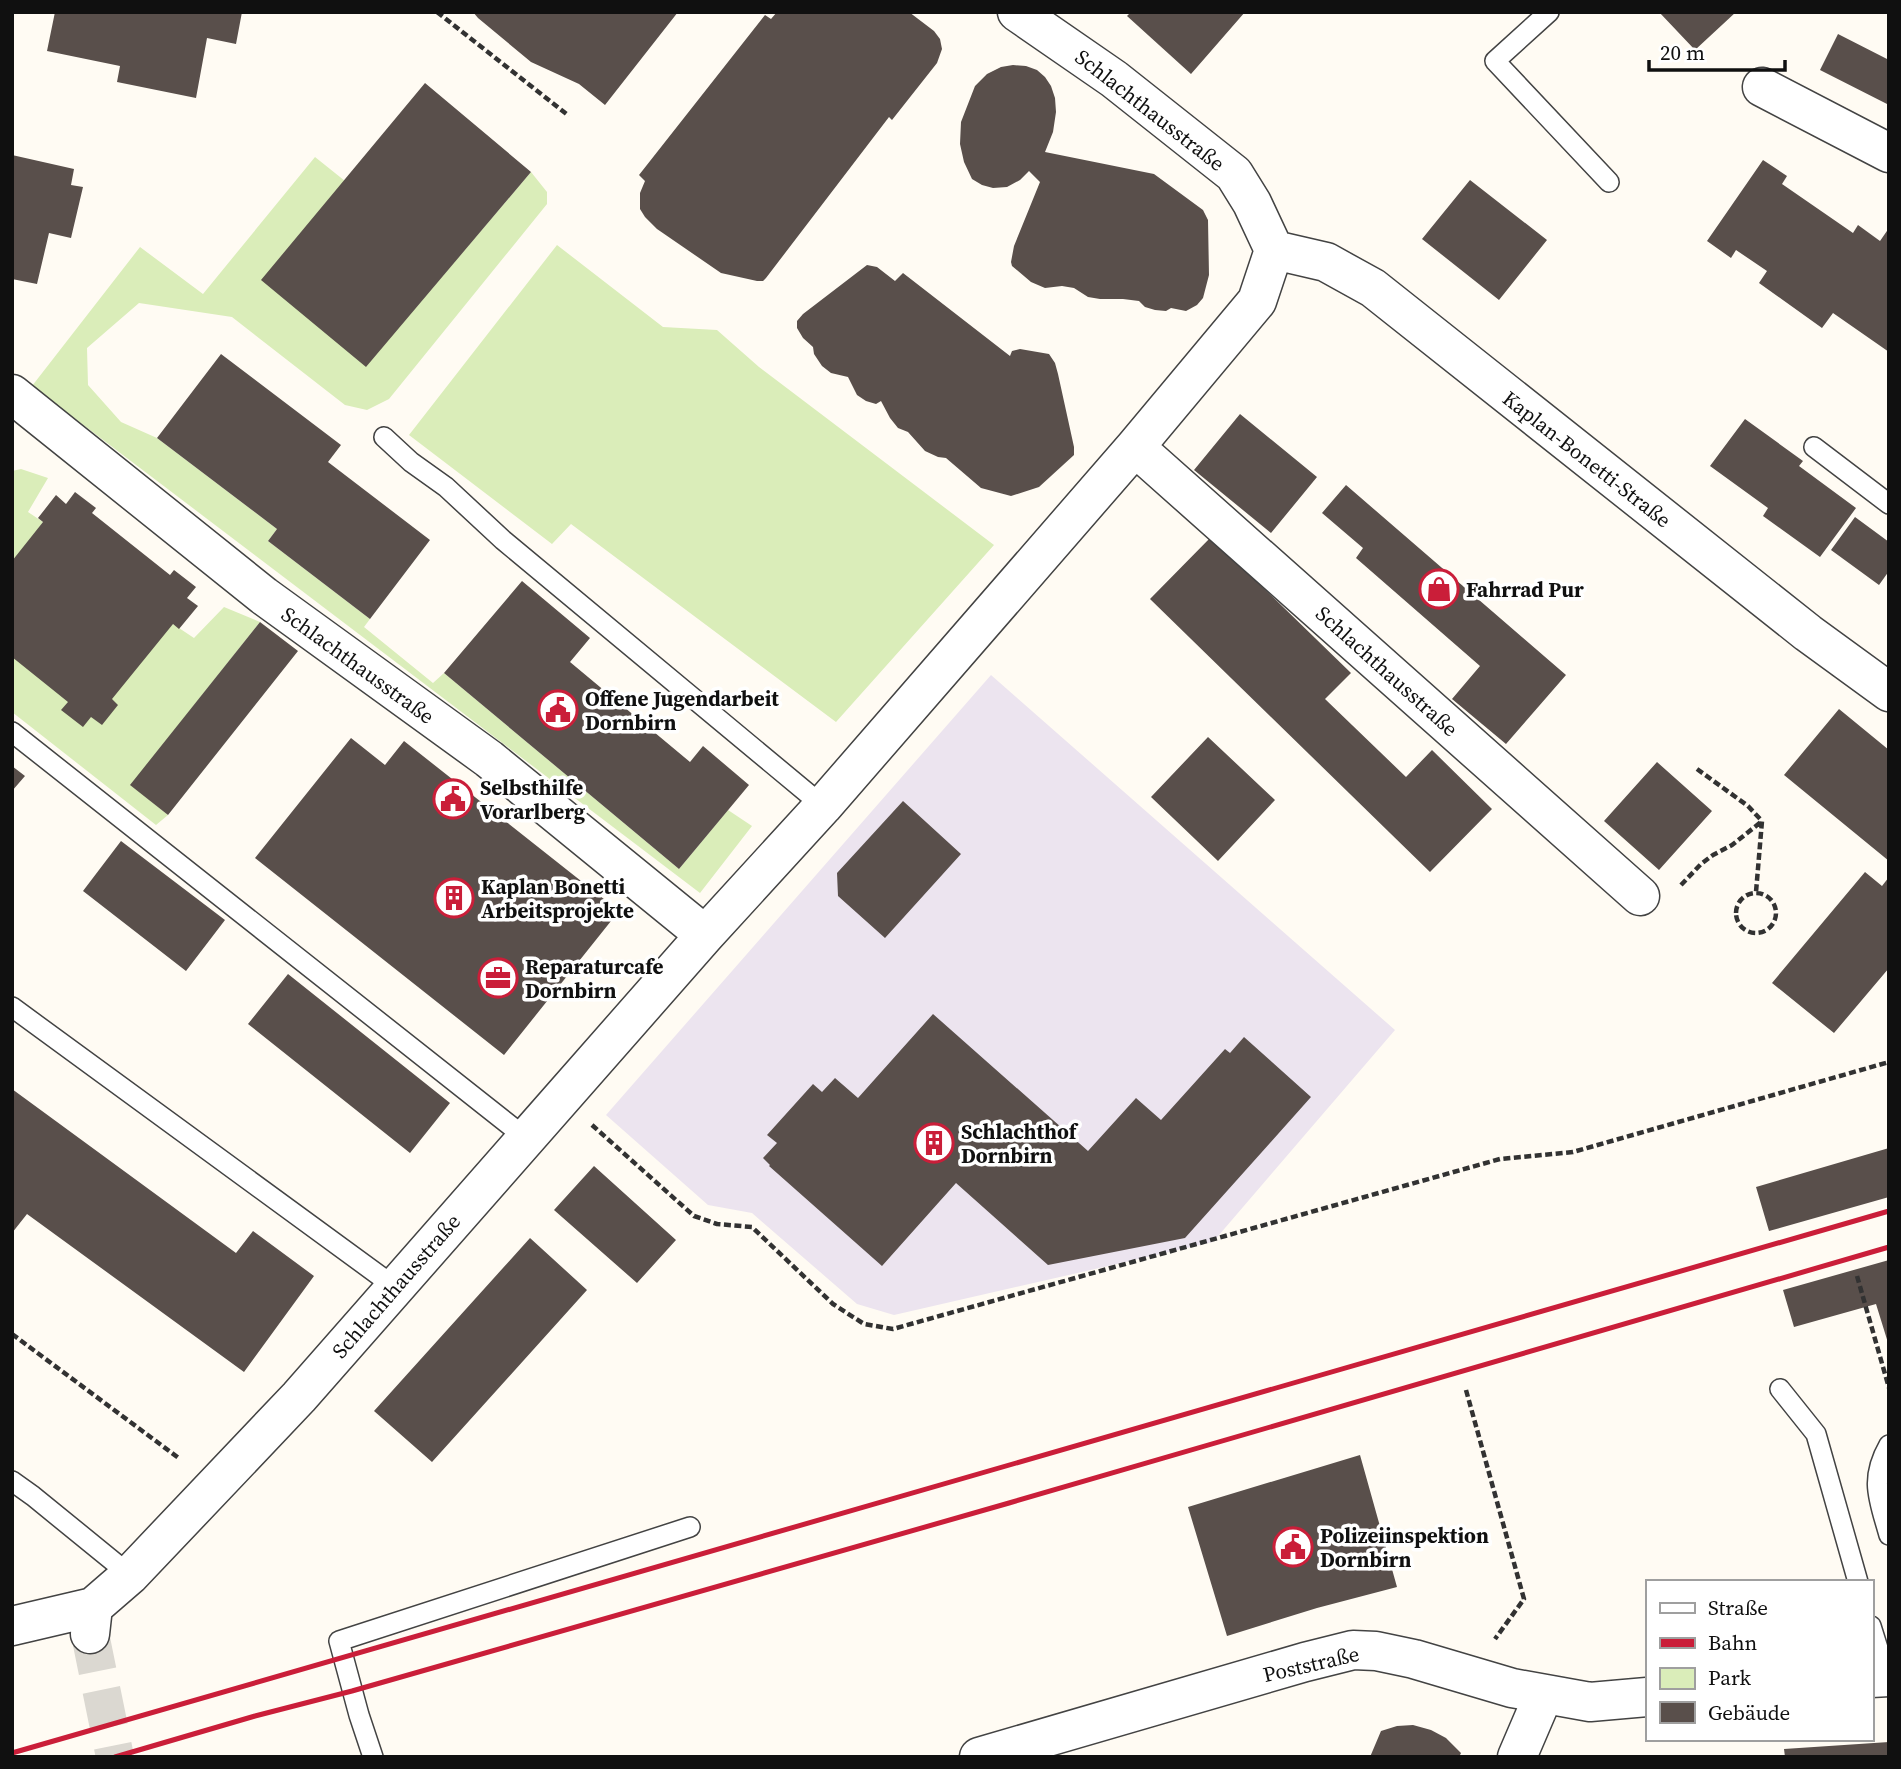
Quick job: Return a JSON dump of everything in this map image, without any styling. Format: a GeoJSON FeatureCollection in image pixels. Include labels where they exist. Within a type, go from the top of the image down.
{"type":"FeatureCollection","features":[{"type":"Feature","properties":{"kind":"street","name":"Schlachthausstraße"},"geometry":{"type":"LineString","coordinates":[[12,1626],[91,1621],[130,1575],[299,1397],[705,935],[823,806],[1135,447],[1257,301],[1274,250],[1252,203],[1234,174],[1034,17]]}},
{"type":"Feature","properties":{"kind":"street"},"geometry":{"type":"LineString","coordinates":[[1762,87],[1889,153]]}},
{"type":"Feature","properties":{"kind":"street","name":"Kaplan-Bonetti-Straße"},"geometry":{"type":"LineString","coordinates":[[1274,250],[1326,262],[1373,288],[1808,633],[1889,692]]}},
{"type":"Feature","properties":{"kind":"street","name":"Schlachthausstraße"},"geometry":{"type":"LineString","coordinates":[[12,394],[264,596],[489,758],[705,935]]}},
{"type":"Feature","properties":{"kind":"street","name":"Schlachthausstraße"},"geometry":{"type":"LineString","coordinates":[[1135,447],[1640,896]]}},
{"type":"Feature","properties":{"kind":"street","name":"Poststraße"},"geometry":{"type":"LineString","coordinates":[[979,1757],[1353,1650],[1376,1651],[1414,1659],[1512,1688],[1590,1702],[1646,1697]]}},
{"type":"Feature","properties":{"kind":"street"},"geometry":{"type":"LineString","coordinates":[[1517,1757],[1544,1694]]}},
{"type":"Feature","properties":{"kind":"lane"},"geometry":{"type":"LineString","coordinates":[[1549,12],[1495,61],[1609,182]]}},
{"type":"Feature","properties":{"kind":"lane"},"geometry":{"type":"LineString","coordinates":[[384,438],[446,487],[503,540],[823,806]]}},
{"type":"Feature","properties":{"kind":"lane"},"geometry":{"type":"LineString","coordinates":[[1814,447],[1889,504]]}},
{"type":"Feature","properties":{"kind":"lane"},"geometry":{"type":"LineString","coordinates":[[12,732],[526,1138]]}},
{"type":"Feature","properties":{"kind":"lane"},"geometry":{"type":"LineString","coordinates":[[12,1007],[395,1287]]}},
{"type":"Feature","properties":{"kind":"lane"},"geometry":{"type":"LineString","coordinates":[[1780,1389],[1816,1434],[1857,1580]]}},
{"type":"Feature","properties":{"kind":"lane"},"geometry":{"type":"LineString","coordinates":[[1889,1445],[1877,1471],[1878,1497],[1889,1535]]}},
{"type":"Feature","properties":{"kind":"lane"},"geometry":{"type":"LineString","coordinates":[[12,1481],[130,1575]]}},
{"type":"Feature","properties":{"kind":"lane"},"geometry":{"type":"LineString","coordinates":[[373,1757],[339,1641],[690,1527]]}},
{"type":"Feature","properties":{"kind":"lane"},"geometry":{"type":"LineString","coordinates":[[1873,1635],[1882,1678]]}},
{"type":"Feature","properties":{"kind":"path"},"geometry":{"type":"LineString","coordinates":[[437,12],[569,116]]}},
{"type":"Feature","properties":{"kind":"path"},"geometry":{"type":"LineString","coordinates":[[1697,769],[1748,806],[1762,821],[1755,892]]}},
{"type":"Feature","properties":{"kind":"path"},"geometry":{"type":"LineString","coordinates":[[1640,896],[1650,888],[1668,891],[1678,888],[1701,864],[1732,845],[1762,821]]}},
{"type":"Feature","properties":{"kind":"path"},"geometry":{"type":"LineString","coordinates":[[1755,892],[1767,895],[1775,904],[1776,916],[1771,927],[1762,933],[1750,933],[1740,927],[1735,916],[1737,905],[1744,895],[1755,892]]}},
{"type":"Feature","properties":{"kind":"path"},"geometry":{"type":"LineString","coordinates":[[582,1116],[694,1216],[717,1224],[752,1227],[834,1304],[864,1324],[893,1329],[1500,1158],[1573,1152],[1889,1062]]}},
{"type":"Feature","properties":{"kind":"path"},"geometry":{"type":"LineString","coordinates":[[1857,1276],[1889,1388]]}},
{"type":"Feature","properties":{"kind":"path"},"geometry":{"type":"LineString","coordinates":[[12,1334],[184,1462]]}},
{"type":"Feature","properties":{"kind":"path"},"geometry":{"type":"LineString","coordinates":[[1466,1390],[1524,1599],[1488,1648]]}},
{"type":"Feature","properties":{"kind":"shaded area"},"geometry":{"type":"Polygon","coordinates":[[[991,675],[1395,1030],[1213,1242],[894,1315],[857,1304],[752,1213],[708,1205],[606,1115],[991,675]]]}},
{"type":"Feature","properties":{"kind":"green space"},"geometry":{"type":"Polygon","coordinates":[[[315,157],[345,181],[366,366],[531,172],[547,192],[547,204],[389,399],[367,410],[345,405],[232,317],[139,303],[87,348],[88,385],[121,422],[157,438],[277,529],[268,541],[370,619],[364,627],[433,683],[444,673],[679,869],[728,810],[752,826],[700,893],[32,386],[140,247],[203,294],[315,157]]]}},
{"type":"Feature","properties":{"kind":"green space"},"geometry":{"type":"Polygon","coordinates":[[[557,245],[663,327],[717,330],[759,367],[994,545],[836,722],[571,524],[552,544],[409,435],[557,245]]]}},
{"type":"Feature","properties":{"kind":"green space"},"geometry":{"type":"Polygon","coordinates":[[[21,469],[48,478],[28,512],[43,522],[12,566],[12,471],[21,469]]]}},
{"type":"Feature","properties":{"kind":"green space"},"geometry":{"type":"Polygon","coordinates":[[[224,607],[260,622],[131,785],[168,815],[156,825],[12,712],[12,654],[173,624],[194,638],[224,607]]]}},
{"type":"Feature","properties":{"kind":"building"},"geometry":{"type":"Polygon","coordinates":[[[55,12],[242,12],[236,44],[207,38],[196,98],[117,82],[120,66],[47,51],[55,12]]]}},
{"type":"Feature","properties":{"kind":"building"},"geometry":{"type":"Polygon","coordinates":[[[473,12],[678,12],[605,105],[579,84],[531,62],[473,12]]]}},
{"type":"Feature","properties":{"kind":"building"},"geometry":{"type":"Polygon","coordinates":[[[777,12],[909,12],[934,31],[940,39],[942,49],[937,63],[892,120],[889,117],[766,278],[757,281],[721,273],[657,229],[640,209],[640,193],[645,181],[639,175],[765,15],[771,19],[777,12]]]}},
{"type":"Feature","properties":{"kind":"building"},"geometry":{"type":"Polygon","coordinates":[[[1131,12],[1245,12],[1191,74],[1127,16],[1131,12]]]}},
{"type":"Feature","properties":{"kind":"building"},"geometry":{"type":"Polygon","coordinates":[[[1659,12],[1736,12],[1695,50],[1659,12]]]}},
{"type":"Feature","properties":{"kind":"building"},"geometry":{"type":"Polygon","coordinates":[[[1838,34],[1889,60],[1889,105],[1820,70],[1838,34]]]}},
{"type":"Feature","properties":{"kind":"building"},"geometry":{"type":"Polygon","coordinates":[[[1013,65],[1037,70],[1051,86],[1056,112],[1053,132],[1045,152],[1154,174],[1203,210],[1208,220],[1209,275],[1203,298],[1197,305],[1186,311],[1171,308],[1166,311],[1155,310],[1145,307],[1139,301],[1088,297],[1074,288],[1045,288],[1031,282],[1012,266],[1014,246],[1040,182],[1029,171],[1007,187],[993,188],[982,185],[972,179],[960,144],[961,122],[975,86],[987,74],[1013,65]]]}},
{"type":"Feature","properties":{"kind":"building"},"geometry":{"type":"Polygon","coordinates":[[[425,83],[531,172],[366,367],[261,280],[425,83]]]}},
{"type":"Feature","properties":{"kind":"building"},"geometry":{"type":"Polygon","coordinates":[[[12,155],[74,169],[71,185],[83,187],[71,238],[49,233],[37,284],[12,279],[12,155]]]}},
{"type":"Feature","properties":{"kind":"building"},"geometry":{"type":"Polygon","coordinates":[[[1763,160],[1787,176],[1782,184],[1853,233],[1858,225],[1880,241],[1889,228],[1889,352],[1833,313],[1822,328],[1759,283],[1767,271],[1736,250],[1731,258],[1707,241],[1763,160]]]}},
{"type":"Feature","properties":{"kind":"building"},"geometry":{"type":"Polygon","coordinates":[[[1470,180],[1547,240],[1499,300],[1422,239],[1470,180]]]}},
{"type":"Feature","properties":{"kind":"building"},"geometry":{"type":"Polygon","coordinates":[[[867,265],[877,267],[895,281],[903,273],[1010,356],[1012,351],[1020,349],[1049,354],[1058,374],[1074,455],[1039,487],[1011,496],[981,488],[946,458],[925,451],[908,432],[898,428],[881,401],[876,404],[866,401],[857,395],[848,377],[831,373],[822,366],[813,347],[797,328],[797,321],[867,265]]]}},
{"type":"Feature","properties":{"kind":"building"},"geometry":{"type":"Polygon","coordinates":[[[221,354],[341,445],[328,462],[430,540],[370,619],[268,541],[277,529],[157,438],[221,354]]]}},
{"type":"Feature","properties":{"kind":"building"},"geometry":{"type":"Polygon","coordinates":[[[1240,414],[1317,477],[1271,533],[1194,470],[1240,414]]]}},
{"type":"Feature","properties":{"kind":"building"},"geometry":{"type":"Polygon","coordinates":[[[1745,419],[1803,461],[1799,466],[1856,508],[1820,557],[1763,516],[1768,508],[1710,466],[1745,419]]]}},
{"type":"Feature","properties":{"kind":"building"},"geometry":{"type":"Polygon","coordinates":[[[1346,485],[1566,675],[1506,744],[1452,699],[1480,666],[1356,558],[1363,548],[1322,513],[1346,485]]]}},
{"type":"Feature","properties":{"kind":"building"},"geometry":{"type":"Polygon","coordinates":[[[75,492],[96,508],[92,513],[170,575],[174,570],[196,587],[187,598],[198,606],[179,629],[173,624],[112,699],[118,705],[102,725],[91,717],[83,727],[61,710],[68,702],[12,657],[12,561],[43,522],[38,518],[56,495],[66,504],[75,492]]]}},
{"type":"Feature","properties":{"kind":"building"},"geometry":{"type":"Polygon","coordinates":[[[1855,517],[1889,542],[1889,571],[1879,585],[1831,550],[1855,517]]]}},
{"type":"Feature","properties":{"kind":"building"},"geometry":{"type":"Polygon","coordinates":[[[1211,537],[1351,673],[1325,699],[1406,777],[1432,750],[1492,809],[1430,872],[1150,599],[1211,537]]]}},
{"type":"Feature","properties":{"kind":"building","name":"Offene Jugendarbeit Dornbirn"},"geometry":{"type":"Polygon","coordinates":[[[522,581],[590,638],[570,662],[690,762],[703,746],[749,785],[679,869],[444,673],[522,581]]]}},
{"type":"Feature","properties":{"kind":"building"},"geometry":{"type":"Polygon","coordinates":[[[260,622],[298,651],[168,815],[130,785],[260,622]]]}},
{"type":"Feature","properties":{"kind":"building"},"geometry":{"type":"Polygon","coordinates":[[[1839,709],[1889,750],[1889,861],[1784,775],[1839,709]]]}},
{"type":"Feature","properties":{"kind":"building"},"geometry":{"type":"Polygon","coordinates":[[[1208,737],[1275,800],[1218,861],[1151,797],[1208,737]]]}},
{"type":"Feature","properties":{"kind":"building","name":"Kaplan Bonetti Arbeitsprojekte"},"geometry":{"type":"Polygon","coordinates":[[[351,738],[385,765],[404,741],[619,911],[504,1055],[255,858],[351,738]]]}},
{"type":"Feature","properties":{"kind":"building"},"geometry":{"type":"Polygon","coordinates":[[[1657,762],[1712,811],[1659,870],[1604,821],[1657,762]]]}},
{"type":"Feature","properties":{"kind":"building"},"geometry":{"type":"Polygon","coordinates":[[[12,766],[25,776],[12,791],[12,766]]]}},
{"type":"Feature","properties":{"kind":"building"},"geometry":{"type":"Polygon","coordinates":[[[903,801],[961,854],[885,938],[838,896],[837,873],[903,801]]]}},
{"type":"Feature","properties":{"kind":"building"},"geometry":{"type":"Polygon","coordinates":[[[121,841],[225,920],[186,971],[83,891],[121,841]]]}},
{"type":"Feature","properties":{"kind":"building"},"geometry":{"type":"Polygon","coordinates":[[[1865,872],[1882,886],[1889,877],[1889,968],[1834,1033],[1772,983],[1865,872]]]}},
{"type":"Feature","properties":{"kind":"building"},"geometry":{"type":"Polygon","coordinates":[[[288,974],[450,1103],[410,1153],[248,1024],[288,974]]]}},
{"type":"Feature","properties":{"kind":"building","name":"Schlachthof Dornbirn"},"geometry":{"type":"Polygon","coordinates":[[[933,1014],[1088,1151],[1136,1098],[1161,1120],[1225,1049],[1230,1053],[1244,1037],[1311,1097],[1185,1238],[1048,1265],[956,1183],[882,1266],[769,1166],[763,1158],[777,1143],[767,1135],[813,1084],[822,1092],[835,1078],[858,1098],[933,1014]]]}},
{"type":"Feature","properties":{"kind":"building"},"geometry":{"type":"Polygon","coordinates":[[[12,1089],[236,1253],[253,1231],[314,1276],[244,1372],[27,1214],[12,1233],[12,1089]]]}},
{"type":"Feature","properties":{"kind":"building"},"geometry":{"type":"Polygon","coordinates":[[[1889,1148],[1889,1197],[1769,1231],[1756,1187],[1889,1148]]]}},
{"type":"Feature","properties":{"kind":"building"},"geometry":{"type":"Polygon","coordinates":[[[594,1166],[676,1240],[637,1283],[554,1210],[594,1166]]]}},
{"type":"Feature","properties":{"kind":"building"},"geometry":{"type":"Polygon","coordinates":[[[530,1238],[587,1290],[432,1462],[374,1411],[530,1238]]]}},
{"type":"Feature","properties":{"kind":"building"},"geometry":{"type":"Polygon","coordinates":[[[1889,1260],[1889,1346],[1876,1304],[1794,1327],[1783,1290],[1889,1260]]]}},
{"type":"Feature","properties":{"kind":"building","name":"Polizeiinspektion Dornbirn"},"geometry":{"type":"Polygon","coordinates":[[[1360,1455],[1397,1587],[1227,1636],[1188,1507],[1360,1455]]]}},
{"type":"Feature","properties":{"kind":"building"},"geometry":{"type":"Polygon","coordinates":[[[1413,1725],[1446,1738],[1461,1753],[1459,1757],[1370,1757],[1381,1731],[1413,1725]]]}},
{"type":"Feature","properties":{"kind":"building"},"geometry":{"type":"Polygon","coordinates":[[[1889,1742],[1889,1757],[1785,1757],[1784,1749],[1889,1742]]]}},
{"type":"Feature","properties":{"kind":"tunnel"},"geometry":{"type":"LineString","coordinates":[[90,1634],[115,1757]]}},
{"type":"Feature","properties":{"kind":"railway"},"geometry":{"type":"LineString","coordinates":[[12,1753],[1889,1211]]}},
{"type":"Feature","properties":{"kind":"railway"},"geometry":{"type":"LineString","coordinates":[[115,1757],[1009,1503],[1889,1247]]}},
{"type":"Feature","properties":{"kind":"place","name":"Fahrrad Pur"},"geometry":{"type":"Point","coordinates":[1439,589]}},
{"type":"Feature","properties":{"kind":"place","name":"Offene Jugendarbeit Dornbirn"},"geometry":{"type":"Point","coordinates":[558,710]}},
{"type":"Feature","properties":{"kind":"place","name":"Selbsthilfe Vorarlberg"},"geometry":{"type":"Point","coordinates":[453,799]}},
{"type":"Feature","properties":{"kind":"place","name":"Kaplan Bonetti Arbeitsprojekte"},"geometry":{"type":"Point","coordinates":[454,898]}},
{"type":"Feature","properties":{"kind":"place","name":"Reparaturcafe Dornbirn"},"geometry":{"type":"Point","coordinates":[498,978]}},
{"type":"Feature","properties":{"kind":"place","name":"Schlachthof Dornbirn"},"geometry":{"type":"Point","coordinates":[934,1143]}},
{"type":"Feature","properties":{"kind":"place","name":"Polizeiinspektion Dornbirn"},"geometry":{"type":"Point","coordinates":[1293,1547]}}]}
